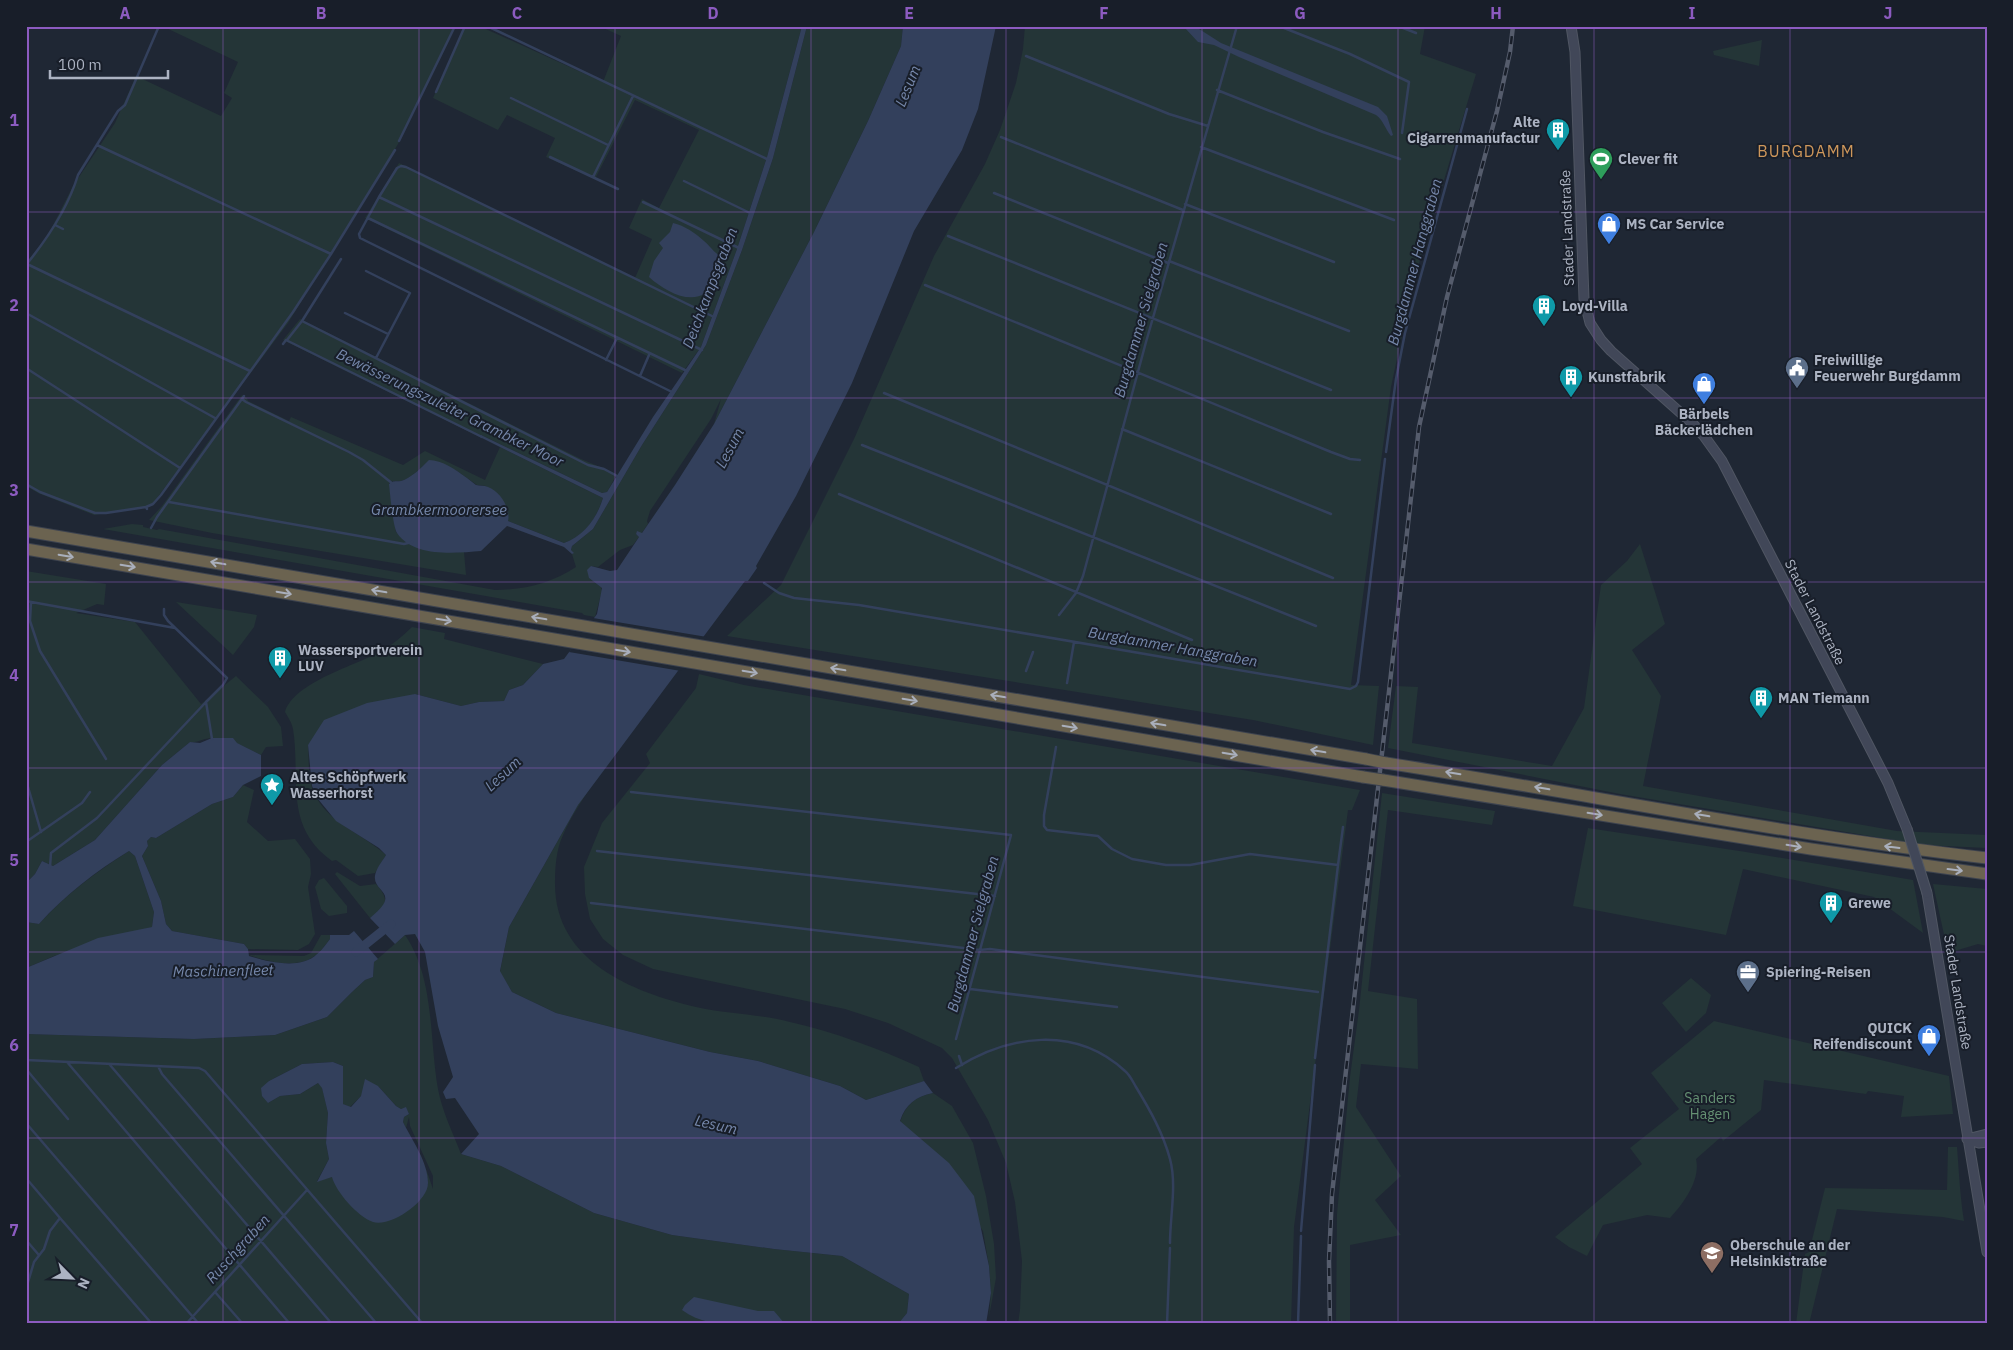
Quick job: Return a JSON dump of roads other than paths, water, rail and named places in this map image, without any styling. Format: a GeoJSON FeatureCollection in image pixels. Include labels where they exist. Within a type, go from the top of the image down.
{"type":"FeatureCollection","features":[{"type":"Feature","properties":{"kind":"highway"},"geometry":{"type":"LineString","coordinates":[[26,531],[1386,763],[1854,841],[1987,858]]}},
{"type":"Feature","properties":{"kind":"highway"},"geometry":{"type":"LineString","coordinates":[[26,549],[1363,777],[1895,862],[1987,874]]}},
{"type":"Feature","properties":{"kind":"street","name":"Stader Landstraße"},"geometry":{"type":"LineString","coordinates":[[1571,26],[1575,52],[1581,256],[1584,299],[1590,323],[1611,351],[1692,423],[1722,461],[1888,782],[1907,829],[1927,894],[1987,1252]]}},
{"type":"Feature","properties":{"kind":"street"},"geometry":{"type":"LineString","coordinates":[[1967,1138],[1987,1134]]}},
{"type":"Feature","properties":{"kind":"street"},"geometry":{"type":"LineString","coordinates":[[1967,1138],[1979,1143],[1987,1142]]}},
{"type":"Feature","properties":{"kind":"water","name":"Grambkermoorersee"},"geometry":{"type":"Polygon","coordinates":[[[802,26],[807,26],[773,158],[742,250],[706,345],[642,445],[593,529],[572,546],[571,550],[574,553],[572,554],[564,547],[507,526],[481,551],[460,553],[436,552],[414,547],[404,541],[396,530],[389,484],[408,478],[429,460],[444,464],[476,485],[486,486],[497,492],[504,501],[508,511],[508,521],[564,543],[578,536],[589,525],[603,498],[480,437],[481,435],[602,493],[607,492],[653,417],[701,347],[737,249],[767,157],[802,26]]]}},
{"type":"Feature","properties":{"kind":"water","name":"Lesum"},"geometry":{"type":"Polygon","coordinates":[[[903,26],[996,26],[978,109],[962,150],[914,231],[852,383],[796,496],[756,566],[757,568],[748,581],[745,581],[578,805],[509,927],[500,971],[512,992],[556,1013],[710,1052],[758,1061],[840,1086],[866,1100],[924,1081],[933,1093],[921,1096],[912,1102],[905,1110],[900,1121],[949,1163],[974,1196],[989,1266],[991,1293],[986,1324],[898,1324],[907,1313],[909,1294],[842,1256],[672,1235],[594,1213],[501,1166],[461,1154],[479,1134],[455,1098],[446,1099],[443,1092],[453,1077],[438,1026],[425,952],[415,934],[405,935],[395,944],[370,918],[385,902],[383,892],[375,879],[376,872],[386,855],[379,848],[336,821],[318,799],[312,786],[308,745],[324,720],[367,703],[415,694],[461,706],[479,702],[504,701],[509,690],[523,685],[543,664],[564,659],[597,614],[602,588],[589,578],[587,570],[591,566],[610,571],[617,570],[639,537],[636,534],[637,531],[642,533],[714,424],[814,232],[868,121],[901,46],[903,26]]]}},
{"type":"Feature","properties":{"kind":"water"},"geometry":{"type":"Polygon","coordinates":[[[1179,26],[1196,27],[1221,43],[1378,107],[1387,116],[1393,135],[1391,136],[1376,115],[1214,45],[1198,42],[1185,28],[1179,26]]]}},
{"type":"Feature","properties":{"kind":"water","name":"Deichkampsgraben"},"geometry":{"type":"Polygon","coordinates":[[[673,223],[693,232],[722,257],[722,266],[717,279],[711,289],[703,295],[685,297],[675,294],[649,277],[654,261],[663,248],[659,243],[670,232],[673,223]]]}},
{"type":"Feature","properties":{"kind":"water"},"geometry":{"type":"Polygon","coordinates":[[[212,738],[233,738],[237,743],[261,755],[261,776],[243,785],[233,797],[212,804],[156,838],[151,837],[147,841],[148,846],[142,856],[161,901],[166,924],[172,931],[244,944],[248,949],[249,956],[284,963],[302,962],[310,959],[324,947],[330,939],[330,935],[349,935],[354,931],[378,959],[374,962],[373,977],[365,980],[327,1017],[275,1035],[194,1039],[26,1034],[26,968],[98,938],[152,927],[154,912],[135,856],[129,851],[81,884],[39,924],[26,922],[26,883],[35,874],[42,861],[53,866],[95,840],[162,765],[190,742],[200,743],[212,738]]]}},
{"type":"Feature","properties":{"kind":"water"},"geometry":{"type":"Polygon","coordinates":[[[333,1062],[343,1066],[343,1104],[351,1107],[361,1096],[365,1079],[378,1086],[396,1106],[401,1109],[406,1107],[409,1114],[404,1117],[403,1122],[422,1159],[428,1183],[422,1198],[415,1205],[407,1212],[389,1221],[373,1222],[354,1210],[338,1190],[332,1177],[317,1182],[329,1159],[326,1143],[328,1113],[322,1088],[318,1083],[300,1094],[280,1096],[268,1103],[262,1096],[261,1088],[269,1081],[302,1064],[333,1062]]]}},
{"type":"Feature","properties":{"kind":"water"},"geometry":{"type":"Polygon","coordinates":[[[694,1297],[758,1311],[774,1311],[785,1324],[731,1325],[705,1321],[693,1317],[682,1310],[694,1297]]]}},
{"type":"Feature","properties":{"kind":"waterway"},"geometry":{"type":"LineString","coordinates":[[26,265],[56,222],[69,199],[78,175],[118,111],[125,105],[159,26]]}},
{"type":"Feature","properties":{"kind":"waterway"},"geometry":{"type":"LineString","coordinates":[[399,141],[455,26]]}},
{"type":"Feature","properties":{"kind":"waterway"},"geometry":{"type":"LineString","coordinates":[[436,92],[465,26]]}},
{"type":"Feature","properties":{"kind":"waterway"},"geometry":{"type":"LineString","coordinates":[[487,26],[769,160]]}},
{"type":"Feature","properties":{"kind":"waterway","name":"Burgdammer Sielgraben"},"geometry":{"type":"LineString","coordinates":[[1059,615],[1076,593],[1083,576],[1146,342],[1237,26]]}},
{"type":"Feature","properties":{"kind":"waterway"},"geometry":{"type":"LineString","coordinates":[[1279,26],[1350,54],[1409,82],[1402,133]]}},
{"type":"Feature","properties":{"kind":"waterway"},"geometry":{"type":"LineString","coordinates":[[1398,26],[1416,33]]}},
{"type":"Feature","properties":{"kind":"waterway"},"geometry":{"type":"LineString","coordinates":[[1026,56],[1169,114],[1208,126]]}},
{"type":"Feature","properties":{"kind":"waterway"},"geometry":{"type":"LineString","coordinates":[[1217,90],[1323,132],[1400,159]]}},
{"type":"Feature","properties":{"kind":"waterway"},"geometry":{"type":"LineString","coordinates":[[593,177],[633,96]]}},
{"type":"Feature","properties":{"kind":"waterway"},"geometry":{"type":"LineString","coordinates":[[511,98],[608,145]]}},
{"type":"Feature","properties":{"kind":"waterway","name":"Burgdammer Hanggraben"},"geometry":{"type":"LineString","coordinates":[[1386,452],[1396,379],[1405,333],[1467,109]]}},
{"type":"Feature","properties":{"kind":"waterway"},"geometry":{"type":"LineString","coordinates":[[1001,137],[1183,210]]}},
{"type":"Feature","properties":{"kind":"waterway"},"geometry":{"type":"LineString","coordinates":[[97,145],[331,254]]}},
{"type":"Feature","properties":{"kind":"waterway"},"geometry":{"type":"LineString","coordinates":[[1201,147],[1394,220]]}},
{"type":"Feature","properties":{"kind":"waterway"},"geometry":{"type":"LineString","coordinates":[[146,507],[153,504],[161,495],[293,312],[395,150]]}},
{"type":"Feature","properties":{"kind":"waterway"},"geometry":{"type":"LineString","coordinates":[[550,157],[618,189]]}},
{"type":"Feature","properties":{"kind":"waterway","name":"Deichkampsgraben"},"geometry":{"type":"LineString","coordinates":[[672,392],[360,238],[359,234],[379,197],[397,168],[401,166],[406,167],[714,317]]}},
{"type":"Feature","properties":{"kind":"waterway"},"geometry":{"type":"LineString","coordinates":[[684,181],[750,213]]}},
{"type":"Feature","properties":{"kind":"waterway"},"geometry":{"type":"LineString","coordinates":[[994,193],[1168,263]]}},
{"type":"Feature","properties":{"kind":"waterway","name":"Deichkampsgraben"},"geometry":{"type":"LineString","coordinates":[[379,197],[702,350]]}},
{"type":"Feature","properties":{"kind":"waterway","name":"Deichkampsgraben"},"geometry":{"type":"LineString","coordinates":[[643,202],[739,248]]}},
{"type":"Feature","properties":{"kind":"waterway"},"geometry":{"type":"LineString","coordinates":[[1185,204],[1334,262]]}},
{"type":"Feature","properties":{"kind":"waterway"},"geometry":{"type":"LineString","coordinates":[[368,218],[687,371]]}},
{"type":"Feature","properties":{"kind":"waterway"},"geometry":{"type":"LineString","coordinates":[[55,225],[63,229]]}},
{"type":"Feature","properties":{"kind":"waterway"},"geometry":{"type":"LineString","coordinates":[[948,236],[1331,390]]}},
{"type":"Feature","properties":{"kind":"waterway"},"geometry":{"type":"LineString","coordinates":[[287,340],[302,321],[341,259]]}},
{"type":"Feature","properties":{"kind":"waterway"},"geometry":{"type":"LineString","coordinates":[[1169,261],[1349,331]]}},
{"type":"Feature","properties":{"kind":"waterway"},"geometry":{"type":"LineString","coordinates":[[27,264],[250,371]]}},
{"type":"Feature","properties":{"kind":"waterway"},"geometry":{"type":"LineString","coordinates":[[366,271],[410,293],[376,358]]}},
{"type":"Feature","properties":{"kind":"waterway"},"geometry":{"type":"LineString","coordinates":[[925,285],[1331,452],[1350,459],[1360,460]]}},
{"type":"Feature","properties":{"kind":"waterway"},"geometry":{"type":"LineString","coordinates":[[26,313],[215,418]]}},
{"type":"Feature","properties":{"kind":"waterway"},"geometry":{"type":"LineString","coordinates":[[345,313],[388,334]]}},
{"type":"Feature","properties":{"kind":"waterway"},"geometry":{"type":"LineString","coordinates":[[302,321],[588,465],[604,469],[619,477]]}},
{"type":"Feature","properties":{"kind":"waterway"},"geometry":{"type":"LineString","coordinates":[[606,360],[617,338]]}},
{"type":"Feature","properties":{"kind":"waterway","name":"Bewässerungszuleiter Grambker Moor"},"geometry":{"type":"LineString","coordinates":[[283,344],[286,340],[482,437]]}},
{"type":"Feature","properties":{"kind":"waterway"},"geometry":{"type":"LineString","coordinates":[[640,376],[649,355]]}},
{"type":"Feature","properties":{"kind":"waterway"},"geometry":{"type":"LineString","coordinates":[[26,368],[180,468]]}},
{"type":"Feature","properties":{"kind":"waterway","name":"Burgdammer Sielgraben"},"geometry":{"type":"LineString","coordinates":[[884,393],[1333,578]]}},
{"type":"Feature","properties":{"kind":"waterway","name":"Bewässerungszuleiter Grambker Moor"},"geometry":{"type":"LineString","coordinates":[[157,517],[244,396]]}},
{"type":"Feature","properties":{"kind":"waterway"},"geometry":{"type":"LineString","coordinates":[[242,399],[349,452],[363,460],[393,484]]}},
{"type":"Feature","properties":{"kind":"waterway"},"geometry":{"type":"LineString","coordinates":[[1122,429],[1331,514]]}},
{"type":"Feature","properties":{"kind":"waterway"},"geometry":{"type":"LineString","coordinates":[[862,445],[1316,626]]}},
{"type":"Feature","properties":{"kind":"waterway","name":"Burgdammer Hanggraben"},"geometry":{"type":"LineString","coordinates":[[764,583],[779,593],[794,598],[859,605],[1350,689],[1356,686],[1358,682],[1385,459]]}},
{"type":"Feature","properties":{"kind":"waterway"},"geometry":{"type":"LineString","coordinates":[[26,484],[40,492],[95,513],[146,507],[147,509]]}},
{"type":"Feature","properties":{"kind":"waterway"},"geometry":{"type":"LineString","coordinates":[[839,494],[1192,640]]}},
{"type":"Feature","properties":{"kind":"waterway"},"geometry":{"type":"LineString","coordinates":[[169,502],[404,544],[412,542]]}},
{"type":"Feature","properties":{"kind":"waterway"},"geometry":{"type":"LineString","coordinates":[[151,528],[157,517]]}},
{"type":"Feature","properties":{"kind":"waterway"},"geometry":{"type":"LineString","coordinates":[[26,601],[175,628]]}},
{"type":"Feature","properties":{"kind":"waterway"},"geometry":{"type":"LineString","coordinates":[[31,602],[30,621],[40,651],[106,759]]}},
{"type":"Feature","properties":{"kind":"waterway"},"geometry":{"type":"LineString","coordinates":[[164,609],[164,615],[168,621],[227,678],[223,685],[206,702],[212,739]]}},
{"type":"Feature","properties":{"kind":"waterway"},"geometry":{"type":"LineString","coordinates":[[1067,683],[1074,642]]}},
{"type":"Feature","properties":{"kind":"waterway","name":"Burgdammer Sielgraben"},"geometry":{"type":"LineString","coordinates":[[1026,671],[1033,652]]}},
{"type":"Feature","properties":{"kind":"waterway"},"geometry":{"type":"LineString","coordinates":[[50,867],[51,853],[97,818],[206,702]]}},
{"type":"Feature","properties":{"kind":"waterway"},"geometry":{"type":"LineString","coordinates":[[1056,747],[1044,815],[1044,826],[1047,830],[1098,836],[1112,849],[1132,859],[1166,865],[1190,865],[1250,854],[1338,865],[1315,1058]]}},
{"type":"Feature","properties":{"kind":"waterway"},"geometry":{"type":"LineString","coordinates":[[26,780],[41,832]]}},
{"type":"Feature","properties":{"kind":"waterway"},"geometry":{"type":"LineString","coordinates":[[26,842],[82,803],[90,792]]}},
{"type":"Feature","properties":{"kind":"waterway"},"geometry":{"type":"LineString","coordinates":[[631,792],[1011,835],[956,1039]]}},
{"type":"Feature","properties":{"kind":"waterway"},"geometry":{"type":"LineString","coordinates":[[1338,865],[1343,827]]}},
{"type":"Feature","properties":{"kind":"waterway"},"geometry":{"type":"LineString","coordinates":[[597,851],[995,896]]}},
{"type":"Feature","properties":{"kind":"waterway"},"geometry":{"type":"LineString","coordinates":[[591,903],[980,950],[990,949],[1318,992]]}},
{"type":"Feature","properties":{"kind":"waterway","name":"Maschinenfleet"},"geometry":{"type":"LineString","coordinates":[[356,952],[391,924]]}},
{"type":"Feature","properties":{"kind":"waterway"},"geometry":{"type":"LineString","coordinates":[[970,989],[1117,1007]]}},
{"type":"Feature","properties":{"kind":"waterway","name":"Burgdammer Sielgraben"},"geometry":{"type":"LineString","coordinates":[[956,1068],[998,1048],[1020,1042],[1042,1040],[1064,1041],[1085,1046],[1106,1056],[1125,1071],[1156,1122],[1170,1159],[1173,1179],[1170,1243]]}},
{"type":"Feature","properties":{"kind":"waterway","name":"Burgdammer Sielgraben"},"geometry":{"type":"LineString","coordinates":[[959,1056],[962,1065]]}},
{"type":"Feature","properties":{"kind":"waterway"},"geometry":{"type":"LineString","coordinates":[[26,1060],[199,1068],[205,1071],[423,1324]]}},
{"type":"Feature","properties":{"kind":"waterway"},"geometry":{"type":"LineString","coordinates":[[67,1062],[290,1324]]}},
{"type":"Feature","properties":{"kind":"waterway"},"geometry":{"type":"LineString","coordinates":[[110,1065],[332,1324]]}},
{"type":"Feature","properties":{"kind":"waterway"},"geometry":{"type":"LineString","coordinates":[[1301,1231],[1315,1065]]}},
{"type":"Feature","properties":{"kind":"waterway"},"geometry":{"type":"LineString","coordinates":[[158,1066],[162,1074],[377,1324]]}},
{"type":"Feature","properties":{"kind":"waterway"},"geometry":{"type":"LineString","coordinates":[[26,1069],[68,1119]]}},
{"type":"Feature","properties":{"kind":"waterway"},"geometry":{"type":"LineString","coordinates":[[26,1123],[199,1324]]}},
{"type":"Feature","properties":{"kind":"waterway"},"geometry":{"type":"LineString","coordinates":[[26,1178],[60,1218]]}},
{"type":"Feature","properties":{"kind":"waterway","name":"Ruschgraben"},"geometry":{"type":"LineString","coordinates":[[186,1324],[307,1190]]}},
{"type":"Feature","properties":{"kind":"waterway","name":"Ruschgraben"},"geometry":{"type":"LineString","coordinates":[[26,1289],[34,1262],[44,1249],[50,1231],[60,1218],[152,1324]]}},
{"type":"Feature","properties":{"kind":"waterway"},"geometry":{"type":"LineString","coordinates":[[1298,1324],[1301,1236]]}},
{"type":"Feature","properties":{"kind":"waterway"},"geometry":{"type":"LineString","coordinates":[[26,1240],[38,1254]]}},
{"type":"Feature","properties":{"kind":"waterway","name":"Burgdammer Sielgraben"},"geometry":{"type":"LineString","coordinates":[[1167,1324],[1170,1248]]}},
{"type":"Feature","properties":{"kind":"waterway"},"geometry":{"type":"LineString","coordinates":[[215,1292],[243,1324]]}},
{"type":"Feature","properties":{"kind":"railway"},"geometry":{"type":"LineString","coordinates":[[1330,1324],[1329,1261],[1332,1194],[1419,427],[1447,297],[1497,111],[1510,52],[1513,26]]}},
{"type":"Feature","properties":{"kind":"place","name":"Alte Cigarrenmanufactur"},"geometry":{"type":"Point","coordinates":[1558,151]}},
{"type":"Feature","properties":{"kind":"place","name":"Clever fit"},"geometry":{"type":"Point","coordinates":[1601,180]}},
{"type":"Feature","properties":{"kind":"place","name":"MS Car Service"},"geometry":{"type":"Point","coordinates":[1609,245]}},
{"type":"Feature","properties":{"kind":"place","name":"Loyd-Villa"},"geometry":{"type":"Point","coordinates":[1544,327]}},
{"type":"Feature","properties":{"kind":"place","name":"Freiwillige Feuerwehr Burgdamm"},"geometry":{"type":"Point","coordinates":[1797,389]}},
{"type":"Feature","properties":{"kind":"place","name":"Kunstfabrik"},"geometry":{"type":"Point","coordinates":[1571,398]}},
{"type":"Feature","properties":{"kind":"place","name":"Bärbels Bäckerlädchen"},"geometry":{"type":"Point","coordinates":[1704,405]}},
{"type":"Feature","properties":{"kind":"place","name":"Wassersportverein LUV"},"geometry":{"type":"Point","coordinates":[280,679]}},
{"type":"Feature","properties":{"kind":"place","name":"MAN Tiemann"},"geometry":{"type":"Point","coordinates":[1761,719]}},
{"type":"Feature","properties":{"kind":"place","name":"Altes Schöpfwerk Wasserhorst"},"geometry":{"type":"Point","coordinates":[272,806]}},
{"type":"Feature","properties":{"kind":"place","name":"Grewe"},"geometry":{"type":"Point","coordinates":[1831,924]}},
{"type":"Feature","properties":{"kind":"place","name":"Spiering-Reisen"},"geometry":{"type":"Point","coordinates":[1748,993]}},
{"type":"Feature","properties":{"kind":"place","name":"QUICK Reifendiscount"},"geometry":{"type":"Point","coordinates":[1929,1057]}},
{"type":"Feature","properties":{"kind":"place","name":"Oberschule an der Helsinkistraße"},"geometry":{"type":"Point","coordinates":[1712,1274]}},
{"type":"Feature","properties":{"kind":"district","name":"BURGDAMM"},"geometry":{"type":"Point","coordinates":[1806,151]}},
{"type":"Feature","properties":{"kind":"park label","name":"Sanders Hagen"},"geometry":{"type":"Point","coordinates":[1710,1106]}}]}
